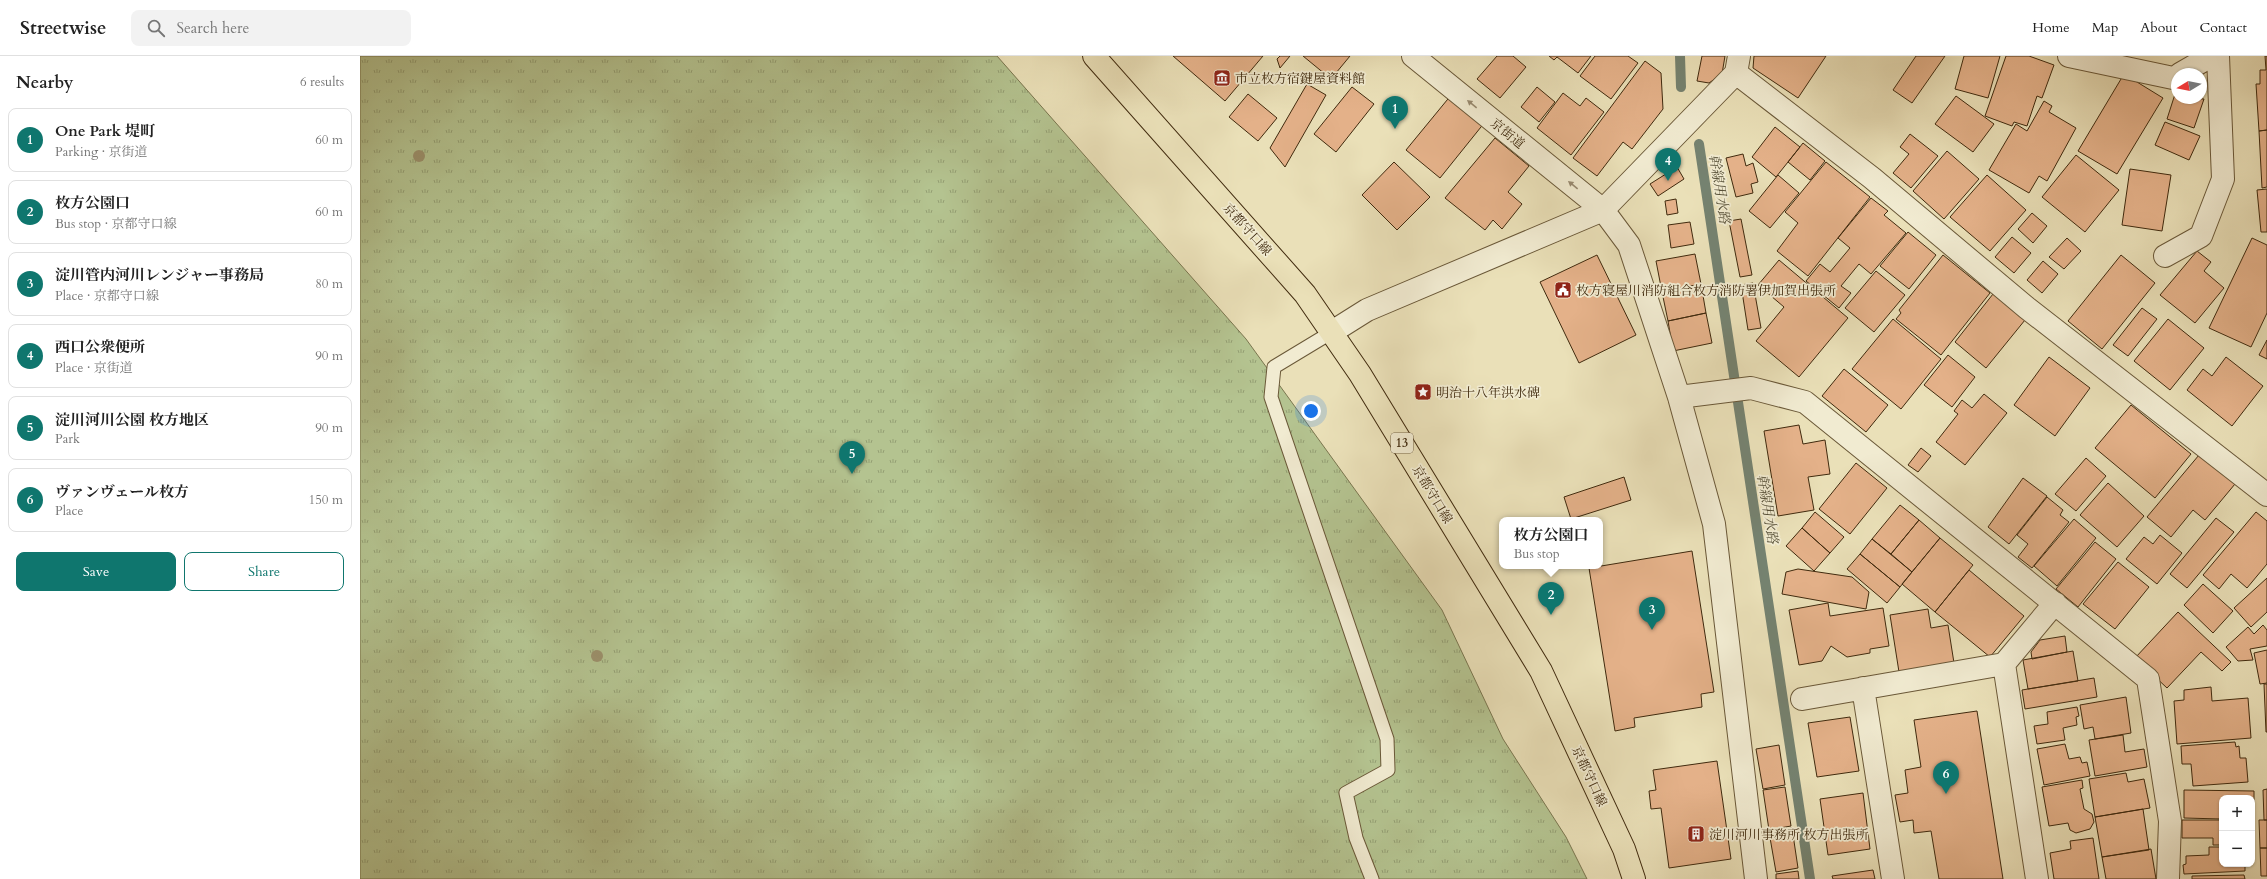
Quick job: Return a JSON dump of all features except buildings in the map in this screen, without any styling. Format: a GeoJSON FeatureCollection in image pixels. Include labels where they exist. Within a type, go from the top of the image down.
{"type":"FeatureCollection","features":[{"type":"Feature","properties":{"kind":"main road","name":"京都守口線"},"geometry":{"type":"LineString","coordinates":[[1094,56],[1305,294],[1360,374],[1541,671],[1624,849],[1634,879]]}},
{"type":"Feature","properties":{"kind":"street","name":"京街道"},"geometry":{"type":"LineString","coordinates":[[1413,56],[1603,210],[1629,245],[1679,397],[1714,524],[1756,879]]}},
{"type":"Feature","properties":{"kind":"street"},"geometry":{"type":"LineString","coordinates":[[2069,56],[2171,78]]}},
{"type":"Feature","properties":{"kind":"street"},"geometry":{"type":"LineString","coordinates":[[2190,68],[2210,56]]}},
{"type":"Feature","properties":{"kind":"street"},"geometry":{"type":"LineString","coordinates":[[2165,256],[2201,236],[2223,179],[2218,56]]}},
{"type":"Feature","properties":{"kind":"street"},"geometry":{"type":"LineString","coordinates":[[1332,332],[1368,310],[1603,210],[1704,107],[1737,65],[2027,308],[2267,495]]}},
{"type":"Feature","properties":{"kind":"street"},"geometry":{"type":"LineString","coordinates":[[1679,397],[1751,388],[1805,402],[2148,678],[2170,821],[2168,879]]}},
{"type":"Feature","properties":{"kind":"street"},"geometry":{"type":"LineString","coordinates":[[1802,699],[2004,664],[2055,603]]}},
{"type":"Feature","properties":{"kind":"street"},"geometry":{"type":"LineString","coordinates":[[2004,664],[2037,879]]}},
{"type":"Feature","properties":{"kind":"street"},"geometry":{"type":"LineString","coordinates":[[1863,688],[1893,879]]}},
{"type":"Feature","properties":{"kind":"lane"},"geometry":{"type":"LineString","coordinates":[[1332,332],[1274,366],[1271,397],[1388,739],[1388,770],[1346,793],[1356,838],[1372,879]]}},
{"type":"Feature","properties":{"kind":"green space"},"geometry":{"type":"Polygon","coordinates":[[[360,56],[997,56],[1246,339],[1442,610],[1503,739],[1566,837],[1587,879],[360,879],[360,56]]]}},
{"type":"Feature","properties":{"kind":"waterway","name":"幹線用水路"},"geometry":{"type":"LineString","coordinates":[[1680,56],[1681,87]]}},
{"type":"Feature","properties":{"kind":"waterway","name":"幹線用水路"},"geometry":{"type":"LineString","coordinates":[[1699,144],[1810,879]]}},
{"type":"Feature","properties":{"kind":"place","name":"市立枚方宿鍵屋資料館"},"geometry":{"type":"Point","coordinates":[1222,78]}},
{"type":"Feature","properties":{"kind":"place","name":"One Park 堤町"},"geometry":{"type":"Point","coordinates":[1395,129]}},
{"type":"Feature","properties":{"kind":"place","name":"西口公衆便所"},"geometry":{"type":"Point","coordinates":[1668,181]}},
{"type":"Feature","properties":{"kind":"place","name":"枚方寝屋川消防組合枚方消防署伊加賀出張所"},"geometry":{"type":"Point","coordinates":[1563,290]}},
{"type":"Feature","properties":{"kind":"place","name":"明治十八年洪水碑"},"geometry":{"type":"Point","coordinates":[1423,392]}},
{"type":"Feature","properties":{"kind":"place","name":"淀川河川公園 枚方地区"},"geometry":{"type":"Point","coordinates":[852,474]}},
{"type":"Feature","properties":{"kind":"place","name":"枚方公園口"},"geometry":{"type":"Point","coordinates":[1551,615]}},
{"type":"Feature","properties":{"kind":"place","name":"淀川管内河川レンジャー事務局"},"geometry":{"type":"Point","coordinates":[1652,630]}},
{"type":"Feature","properties":{"kind":"place","name":"ヴァンヴェール枚方"},"geometry":{"type":"Point","coordinates":[1946,794]}},
{"type":"Feature","properties":{"kind":"place","name":"淀川河川事務所 枚方出張所"},"geometry":{"type":"Point","coordinates":[1696,834]}}]}
